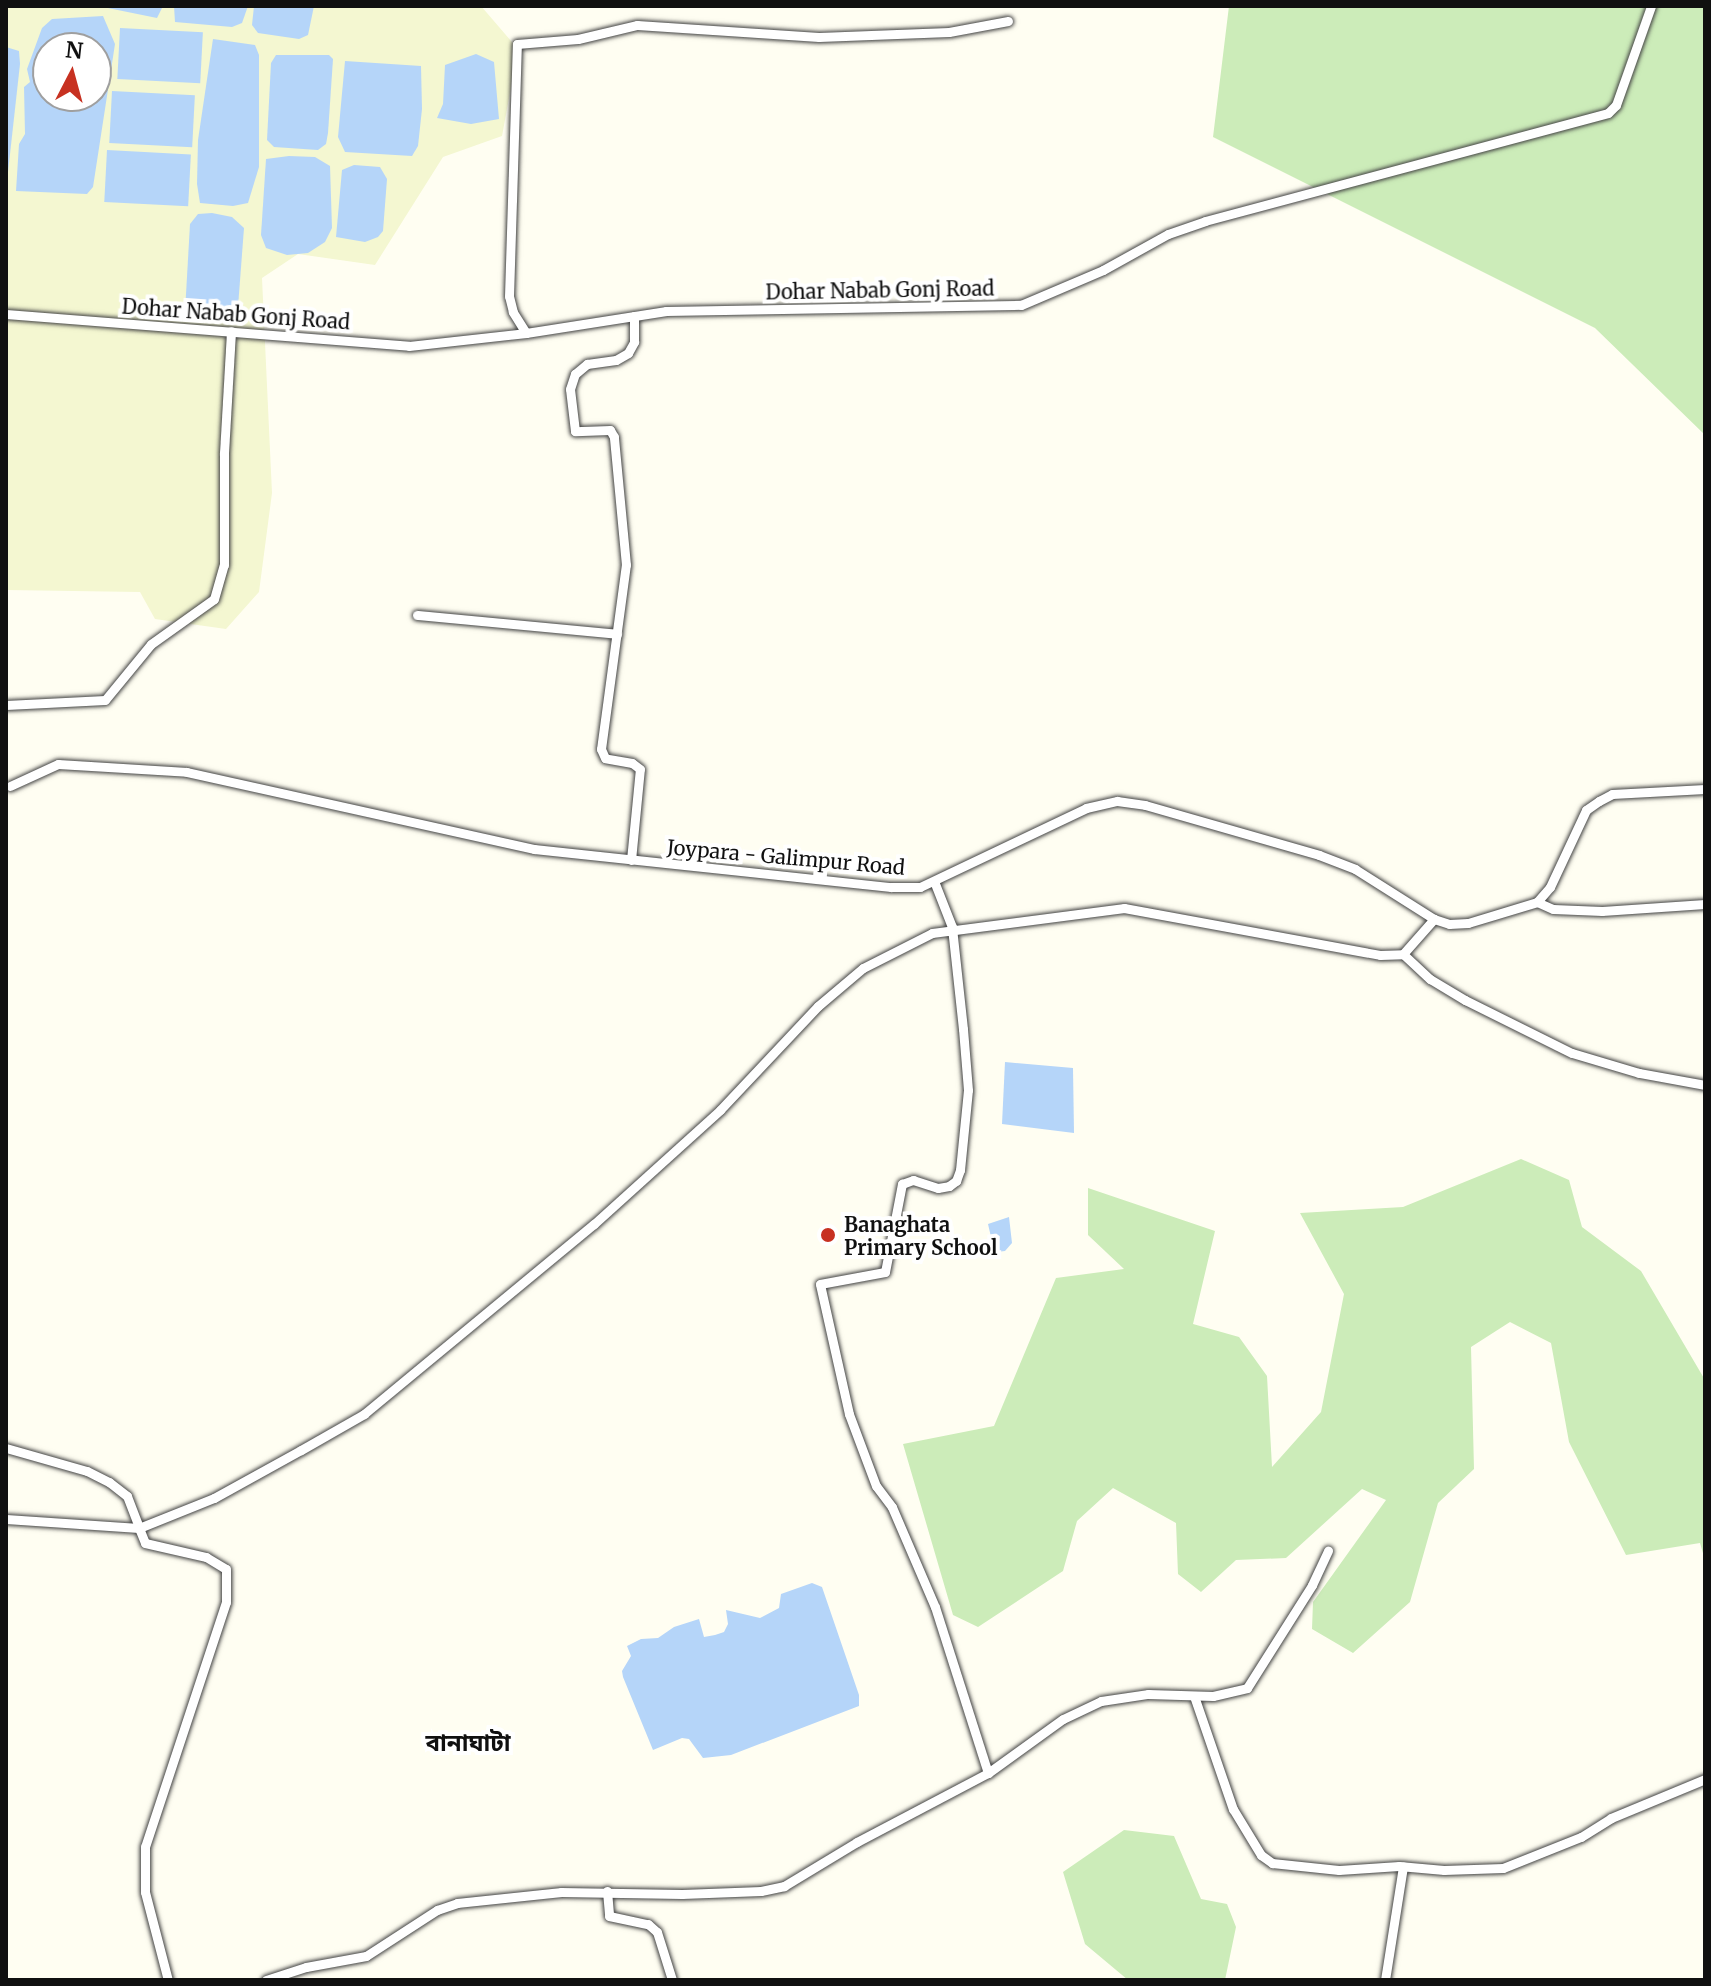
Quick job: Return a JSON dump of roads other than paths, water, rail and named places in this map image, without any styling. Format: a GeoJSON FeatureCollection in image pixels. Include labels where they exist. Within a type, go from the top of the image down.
{"type":"FeatureCollection","features":[{"type":"Feature","properties":{"kind":"street","name":"Dohar Nabab Gonj Road"},"geometry":{"type":"LineString","coordinates":[[6,314],[409,346],[526,333],[666,311],[1021,305],[1082,280],[1168,234],[1205,221],[1608,113],[1616,105],[1651,6]]}},
{"type":"Feature","properties":{"kind":"street"},"geometry":{"type":"LineString","coordinates":[[526,333],[513,312],[509,296],[517,44],[578,39],[637,25],[819,37],[949,32],[1008,21]]}},
{"type":"Feature","properties":{"kind":"street"},"geometry":{"type":"LineString","coordinates":[[631,860],[640,769],[632,763],[605,758],[601,749],[626,565],[614,437],[610,430],[575,431],[570,389],[575,374],[587,364],[616,360],[628,353],[634,342],[634,316]]}},
{"type":"Feature","properties":{"kind":"street"},"geometry":{"type":"LineString","coordinates":[[6,705],[105,700],[151,644],[214,599],[224,565],[224,453],[231,331]]}},
{"type":"Feature","properties":{"kind":"street"},"geometry":{"type":"LineString","coordinates":[[417,615],[617,634]]}},
{"type":"Feature","properties":{"kind":"street","name":"Joypara - Galimpur Road"},"geometry":{"type":"LineString","coordinates":[[7,786],[58,764],[187,772],[444,832],[534,849],[891,887],[920,887],[1086,808],[1117,801],[1145,805],[1319,855],[1355,869],[1434,919],[1449,924],[1468,923],[1537,902]]}},
{"type":"Feature","properties":{"kind":"street"},"geometry":{"type":"LineString","coordinates":[[1705,789],[1612,794],[1599,801],[1586,810],[1550,887],[1537,902],[1553,909],[1602,911],[1705,904]]}},
{"type":"Feature","properties":{"kind":"street"},"geometry":{"type":"LineString","coordinates":[[934,881],[952,927],[968,1090],[956,1181],[938,1188],[908,1180],[896,1201],[885,1272],[820,1284],[849,1414],[876,1486],[892,1507],[935,1607],[988,1773]]}},
{"type":"Feature","properties":{"kind":"street"},"geometry":{"type":"LineString","coordinates":[[6,1519],[139,1528],[214,1498],[364,1414],[594,1224],[720,1110],[818,1006],[863,968],[932,933],[952,927],[1124,908],[1380,955],[1403,954],[1430,979],[1465,1000],[1572,1053],[1639,1073],[1705,1085]]}},
{"type":"Feature","properties":{"kind":"street"},"geometry":{"type":"LineString","coordinates":[[1403,954],[1434,919]]}},
{"type":"Feature","properties":{"kind":"street"},"geometry":{"type":"LineString","coordinates":[[6,1448],[87,1471],[109,1482],[127,1496],[145,1543],[206,1557],[226,1569],[229,1587],[145,1847],[145,1892],[168,1980]]}},
{"type":"Feature","properties":{"kind":"street"},"geometry":{"type":"LineString","coordinates":[[266,1980],[306,1967],[366,1956],[429,1914],[457,1903],[507,1895],[607,1891],[710,1893],[784,1886],[857,1842],[988,1773],[1063,1719],[1101,1701],[1148,1694],[1213,1696],[1247,1688],[1312,1585],[1328,1550]]}},
{"type":"Feature","properties":{"kind":"street"},"geometry":{"type":"LineString","coordinates":[[1194,1696],[1233,1809],[1261,1855],[1272,1863],[1306,1868],[1403,1866],[1456,1870],[1515,1864],[1581,1837],[1633,1808],[1705,1779]]}},
{"type":"Feature","properties":{"kind":"street"},"geometry":{"type":"LineString","coordinates":[[1385,1980],[1403,1866]]}},
{"type":"Feature","properties":{"kind":"street"},"geometry":{"type":"LineString","coordinates":[[607,1891],[609,1916],[648,1924],[657,1932],[672,1980]]}},
{"type":"Feature","properties":{"kind":"water"},"geometry":{"type":"Polygon","coordinates":[[[98,6],[163,6],[157,18],[98,6]]]}},
{"type":"Feature","properties":{"kind":"water"},"geometry":{"type":"Polygon","coordinates":[[[174,6],[248,6],[242,23],[232,27],[175,22],[174,6]]]}},
{"type":"Feature","properties":{"kind":"water"},"geometry":{"type":"Polygon","coordinates":[[[254,6],[314,6],[308,35],[299,39],[258,33],[252,25],[254,6]]]}},
{"type":"Feature","properties":{"kind":"water"},"geometry":{"type":"Polygon","coordinates":[[[103,16],[110,32],[41,32],[52,19],[103,16]]]}},
{"type":"Feature","properties":{"kind":"water"},"geometry":{"type":"Polygon","coordinates":[[[120,28],[203,32],[200,83],[117,79],[120,28]]]}},
{"type":"Feature","properties":{"kind":"water"},"geometry":{"type":"Polygon","coordinates":[[[213,39],[255,45],[259,55],[259,167],[248,203],[233,206],[200,203],[197,184],[198,140],[213,39]]]}},
{"type":"Feature","properties":{"kind":"water"},"geometry":{"type":"Polygon","coordinates":[[[6,47],[19,51],[20,64],[6,190],[6,47]]]}},
{"type":"Feature","properties":{"kind":"water"},"geometry":{"type":"Polygon","coordinates":[[[476,54],[494,62],[499,119],[471,124],[437,118],[443,104],[445,65],[476,54]]]}},
{"type":"Feature","properties":{"kind":"water"},"geometry":{"type":"Polygon","coordinates":[[[32,55],[32,112],[105,112],[93,187],[87,194],[16,191],[19,144],[25,134],[24,87],[30,82],[27,69],[32,55]]]}},
{"type":"Feature","properties":{"kind":"water"},"geometry":{"type":"Polygon","coordinates":[[[276,55],[329,55],[333,59],[328,133],[326,144],[318,150],[274,147],[267,140],[271,63],[276,55]]]}},
{"type":"Feature","properties":{"kind":"water"},"geometry":{"type":"Polygon","coordinates":[[[345,61],[421,66],[422,109],[418,146],[412,156],[345,152],[338,137],[345,61]]]}},
{"type":"Feature","properties":{"kind":"water"},"geometry":{"type":"Polygon","coordinates":[[[112,91],[195,95],[192,147],[109,143],[112,91]]]}},
{"type":"Feature","properties":{"kind":"water"},"geometry":{"type":"Polygon","coordinates":[[[107,150],[191,154],[188,206],[104,202],[107,150]]]}},
{"type":"Feature","properties":{"kind":"water"},"geometry":{"type":"Polygon","coordinates":[[[315,157],[330,166],[332,228],[325,242],[308,253],[287,255],[266,248],[261,235],[266,159],[315,157]]]}},
{"type":"Feature","properties":{"kind":"water"},"geometry":{"type":"Polygon","coordinates":[[[354,165],[380,167],[387,179],[383,231],[378,237],[365,242],[336,237],[342,170],[354,165]]]}},
{"type":"Feature","properties":{"kind":"water"},"geometry":{"type":"Polygon","coordinates":[[[198,214],[232,217],[244,228],[238,307],[234,317],[198,317],[185,312],[190,224],[198,214]]]}},
{"type":"Feature","properties":{"kind":"water"},"geometry":{"type":"Polygon","coordinates":[[[1005,1062],[1073,1068],[1074,1133],[1002,1124],[1005,1062]]]}},
{"type":"Feature","properties":{"kind":"water"},"geometry":{"type":"Polygon","coordinates":[[[1009,1217],[1012,1243],[1005,1251],[980,1254],[981,1245],[991,1237],[988,1224],[1009,1217]]]}},
{"type":"Feature","properties":{"kind":"water"},"geometry":{"type":"Polygon","coordinates":[[[812,1583],[822,1587],[859,1695],[859,1706],[731,1755],[703,1758],[689,1739],[682,1738],[653,1750],[623,1677],[622,1671],[631,1656],[627,1646],[641,1639],[658,1638],[674,1627],[699,1619],[704,1637],[724,1632],[728,1624],[726,1610],[760,1618],[779,1608],[781,1594],[812,1583]]]}},
{"type":"Feature","properties":{"kind":"place","name":"Banaghata Primary School"},"geometry":{"type":"Point","coordinates":[828,1235]}},
{"type":"Feature","properties":{"kind":"district","name":"বানাঘাটা"},"geometry":{"type":"Point","coordinates":[468,1743]}}]}
